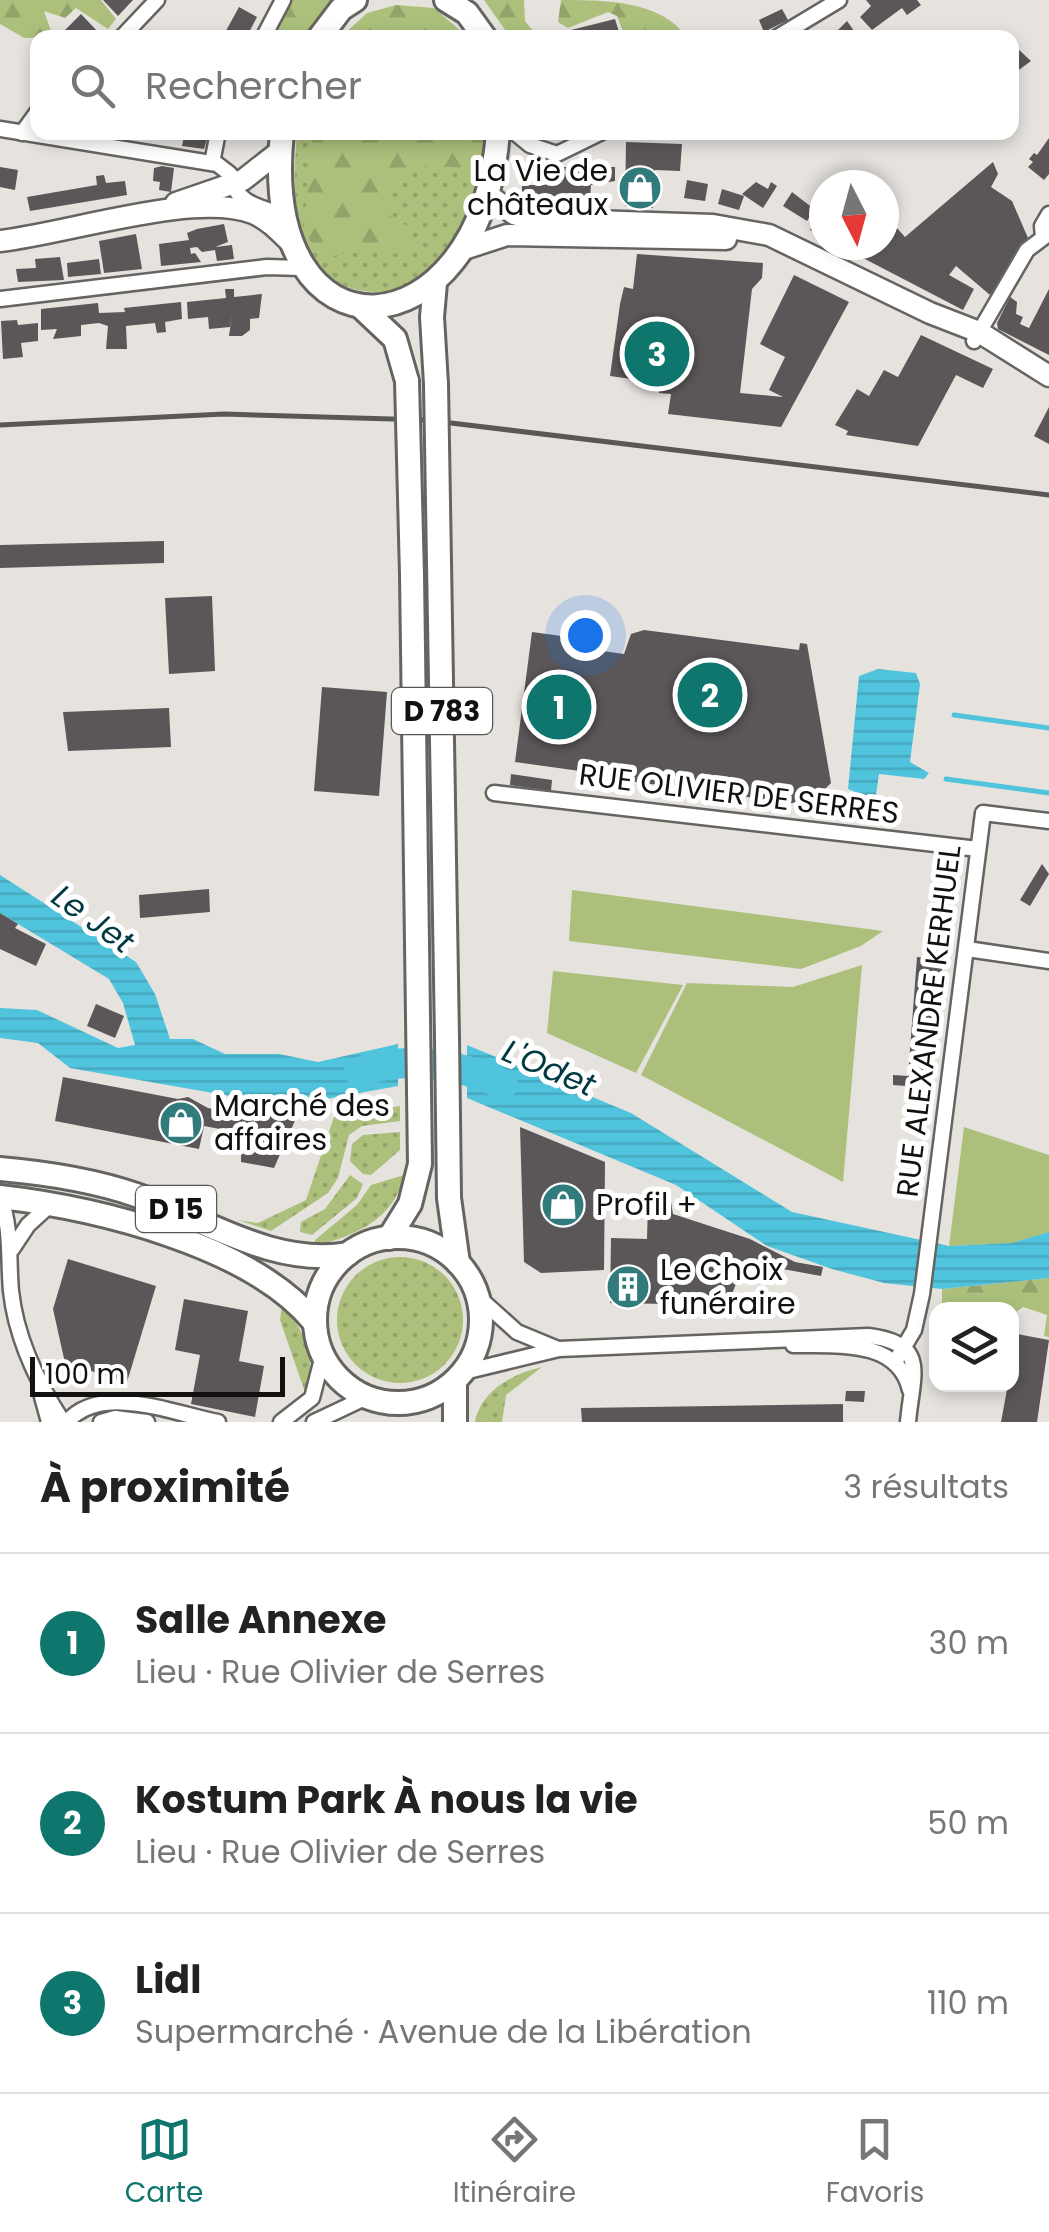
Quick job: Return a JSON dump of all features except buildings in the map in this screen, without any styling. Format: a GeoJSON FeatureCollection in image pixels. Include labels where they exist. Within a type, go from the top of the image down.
{"type":"FeatureCollection","features":[{"type":"Feature","properties":{"kind":"main road"},"geometry":{"type":"LineString","coordinates":[[325,30],[341,9],[355,0]]}},
{"type":"Feature","properties":{"kind":"main road"},"geometry":{"type":"LineString","coordinates":[[446,0],[464,7],[480,30]]}},
{"type":"Feature","properties":{"kind":"main road"},"geometry":{"type":"LineString","coordinates":[[281,142],[284,214],[289,241],[301,268],[330,292],[357,304],[397,305],[435,284],[464,249],[487,194],[497,140]]}},
{"type":"Feature","properties":{"kind":"main road"},"geometry":{"type":"LineString","coordinates":[[133,216],[232,186],[281,142]]}},
{"type":"Feature","properties":{"kind":"main road"},"geometry":{"type":"LineString","coordinates":[[487,194],[522,217],[627,232],[726,240],[811,256],[1049,375]]}},
{"type":"Feature","properties":{"kind":"main road"},"geometry":{"type":"LineString","coordinates":[[0,240],[133,216],[239,209],[261,217],[289,241]]}},
{"type":"Feature","properties":{"kind":"main road"},"geometry":{"type":"LineString","coordinates":[[464,249],[507,235],[627,232]]}},
{"type":"Feature","properties":{"kind":"main road","name":"D 783"},"geometry":{"type":"LineString","coordinates":[[435,284],[432,331],[448,1131],[450,1216],[458,1263]]}},
{"type":"Feature","properties":{"kind":"main road","name":"D 783"},"geometry":{"type":"LineString","coordinates":[[357,304],[379,319],[396,338],[407,381],[419,1181],[389,1238]]}},
{"type":"Feature","properties":{"kind":"main road","name":"D 15"},"geometry":{"type":"LineString","coordinates":[[0,1169],[68,1178],[130,1193],[286,1255],[348,1254]]}},
{"type":"Feature","properties":{"kind":"main road","name":"D 15"},"geometry":{"type":"LineString","coordinates":[[0,1197],[51,1204],[134,1225],[218,1257],[280,1290],[314,1322]]}},
{"type":"Feature","properties":{"kind":"main road"},"geometry":{"type":"LineString","coordinates":[[410,1422],[339,1379],[323,1355],[314,1322],[320,1287],[348,1254],[389,1238],[425,1243],[458,1263],[477,1296],[479,1334],[459,1377],[456,1422]]}},
{"type":"Feature","properties":{"kind":"main road"},"geometry":{"type":"LineString","coordinates":[[377,1400],[424,1398],[459,1377]]}},
{"type":"Feature","properties":{"kind":"street"},"geometry":{"type":"LineString","coordinates":[[128,30],[156,0]]}},
{"type":"Feature","properties":{"kind":"street"},"geometry":{"type":"LineString","coordinates":[[267,30],[284,0]]}},
{"type":"Feature","properties":{"kind":"street"},"geometry":{"type":"LineString","coordinates":[[789,30],[839,0]]}},
{"type":"Feature","properties":{"kind":"street"},"geometry":{"type":"LineString","coordinates":[[22,132],[30,122]]}},
{"type":"Feature","properties":{"kind":"street"},"geometry":{"type":"LineString","coordinates":[[0,129],[30,133]]}},
{"type":"Feature","properties":{"kind":"street"},"geometry":{"type":"LineString","coordinates":[[70,140],[212,164],[226,169],[232,186],[245,201],[284,214]]}},
{"type":"Feature","properties":{"kind":"street"},"geometry":{"type":"LineString","coordinates":[[212,164],[216,140]]}},
{"type":"Feature","properties":{"kind":"street"},"geometry":{"type":"LineString","coordinates":[[523,140],[557,154],[586,140]]}},
{"type":"Feature","properties":{"kind":"street"},"geometry":{"type":"LineString","coordinates":[[977,336],[1027,250],[1046,238],[1042,226],[1049,214]]}},
{"type":"Feature","properties":{"kind":"street"},"geometry":{"type":"LineString","coordinates":[[0,299],[267,267],[301,268]]}},
{"type":"Feature","properties":{"kind":"street","name":"RUE OLIVIER DE SERRES"},"geometry":{"type":"LineString","coordinates":[[494,793],[978,850]]}},
{"type":"Feature","properties":{"kind":"street","name":"RUE ALEXANDRE KERHUEL"},"geometry":{"type":"LineString","coordinates":[[906,1348],[922,1294],[984,813],[1049,821]]}},
{"type":"Feature","properties":{"kind":"street"},"geometry":{"type":"LineString","coordinates":[[967,949],[1049,962]]}},
{"type":"Feature","properties":{"kind":"street"},"geometry":{"type":"LineString","coordinates":[[0,1197],[12,1250],[13,1300],[48,1422]]}},
{"type":"Feature","properties":{"kind":"street"},"geometry":{"type":"LineString","coordinates":[[12,1250],[28,1225],[51,1204]]}},
{"type":"Feature","properties":{"kind":"street"},"geometry":{"type":"LineString","coordinates":[[477,1296],[517,1332],[558,1349]]}},
{"type":"Feature","properties":{"kind":"street"},"geometry":{"type":"LineString","coordinates":[[459,1377],[558,1349],[868,1336],[893,1340],[906,1348],[914,1362],[908,1422]]}},
{"type":"Feature","properties":{"kind":"street"},"geometry":{"type":"LineString","coordinates":[[737,1342],[868,1349],[895,1362],[910,1394]]}},
{"type":"Feature","properties":{"kind":"street"},"geometry":{"type":"LineString","coordinates":[[895,1362],[906,1348]]}},
{"type":"Feature","properties":{"kind":"street"},"geometry":{"type":"LineString","coordinates":[[282,1422],[312,1398],[323,1355]]}},
{"type":"Feature","properties":{"kind":"street"},"geometry":{"type":"LineString","coordinates":[[41,1387],[65,1422],[80,1409],[109,1402],[218,1422]]}},
{"type":"Feature","properties":{"kind":"street"},"geometry":{"type":"LineString","coordinates":[[314,1422],[377,1400]]}},
{"type":"Feature","properties":{"kind":"street"},"geometry":{"type":"LineString","coordinates":[[101,1422],[115,1418],[147,1422]]}},
{"type":"Feature","properties":{"kind":"green space"},"geometry":{"type":"Polygon","coordinates":[[[0,0],[101,0],[116,19],[108,29],[76,8],[65,18],[44,11],[51,30],[30,30],[30,38],[0,24],[0,0]]]}},
{"type":"Feature","properties":{"kind":"green space"},"geometry":{"type":"Polygon","coordinates":[[[292,0],[340,0],[312,30],[275,30],[292,0]]]}},
{"type":"Feature","properties":{"kind":"green space"},"geometry":{"type":"Polygon","coordinates":[[[484,0],[524,0],[525,21],[532,30],[505,30],[484,0]]]}},
{"type":"Feature","properties":{"kind":"green space"},"geometry":{"type":"Polygon","coordinates":[[[561,0],[612,2],[646,9],[680,30],[622,30],[617,16],[608,12],[568,28],[558,22],[561,0]]]}},
{"type":"Feature","properties":{"kind":"green space"},"geometry":{"type":"Polygon","coordinates":[[[396,5],[434,8],[460,30],[349,30],[367,13],[396,5]]]}},
{"type":"Feature","properties":{"kind":"green space"},"geometry":{"type":"Polygon","coordinates":[[[297,140],[485,140],[463,221],[446,253],[419,279],[383,292],[346,286],[330,278],[316,264],[305,247],[297,220],[297,140]]]}},
{"type":"Feature","properties":{"kind":"green space"},"geometry":{"type":"Polygon","coordinates":[[[312,140],[484,140],[475,169],[423,167],[389,187],[389,215],[407,226],[418,248],[408,256],[367,249],[333,256],[310,241],[304,226],[312,140]]]}},
{"type":"Feature","properties":{"kind":"green space"},"geometry":{"type":"Polygon","coordinates":[[[572,890],[883,931],[861,946],[801,969],[569,941],[572,890]]]}},
{"type":"Feature","properties":{"kind":"green space"},"geometry":{"type":"Polygon","coordinates":[[[862,965],[843,1182],[641,1075],[687,983],[793,987],[862,965]]]}},
{"type":"Feature","properties":{"kind":"green space"},"geometry":{"type":"Polygon","coordinates":[[[553,971],[683,985],[636,1073],[547,1033],[553,971]]]}},
{"type":"Feature","properties":{"kind":"green space"},"geometry":{"type":"Polygon","coordinates":[[[400,1106],[400,1121],[362,1126],[349,1135],[338,1178],[328,1193],[271,1231],[238,1220],[258,1223],[306,1200],[334,1117],[400,1106]]]}},
{"type":"Feature","properties":{"kind":"green space"},"geometry":{"type":"Polygon","coordinates":[[[964,1127],[1049,1155],[1049,1232],[1013,1243],[949,1246],[964,1127]]]}},
{"type":"Feature","properties":{"kind":"green space"},"geometry":{"type":"Polygon","coordinates":[[[400,1132],[400,1150],[371,1175],[363,1174],[350,1161],[352,1144],[363,1135],[400,1132]]]}},
{"type":"Feature","properties":{"kind":"green space"},"geometry":{"type":"Polygon","coordinates":[[[350,1175],[363,1184],[357,1198],[312,1235],[300,1232],[301,1222],[325,1209],[350,1175]]]}},
{"type":"Feature","properties":{"kind":"green space"},"geometry":{"type":"Polygon","coordinates":[[[404,1175],[383,1214],[358,1231],[315,1245],[315,1240],[357,1205],[371,1185],[404,1175]]]}},
{"type":"Feature","properties":{"kind":"green space"},"geometry":{"type":"Polygon","coordinates":[[[400,1257],[424,1262],[444,1276],[458,1296],[463,1320],[458,1344],[444,1364],[424,1378],[400,1383],[376,1378],[356,1364],[342,1344],[337,1320],[342,1296],[356,1276],[376,1262],[400,1257]]]}},
{"type":"Feature","properties":{"kind":"green space"},"geometry":{"type":"Polygon","coordinates":[[[1049,1278],[1049,1337],[1044,1336],[1047,1315],[1023,1307],[1019,1310],[1019,1302],[942,1302],[942,1289],[1049,1278]]]}},
{"type":"Feature","properties":{"kind":"green space"},"geometry":{"type":"Polygon","coordinates":[[[282,1304],[307,1346],[311,1372],[306,1395],[280,1320],[282,1304]]]}},
{"type":"Feature","properties":{"kind":"green space"},"geometry":{"type":"Polygon","coordinates":[[[542,1367],[506,1395],[502,1422],[475,1422],[491,1392],[542,1367]]]}},
{"type":"Feature","properties":{"kind":"water"},"geometry":{"type":"Polygon","coordinates":[[[878,669],[916,673],[920,684],[910,762],[929,773],[924,779],[879,774],[876,795],[869,798],[848,789],[859,676],[878,669]]]}},
{"type":"Feature","properties":{"kind":"water"},"geometry":{"type":"Polygon","coordinates":[[[0,875],[136,962],[155,994],[170,1039],[193,1039],[225,1054],[279,1054],[318,1062],[398,1044],[398,1086],[288,1106],[70,1068],[38,1043],[0,1038],[0,1008],[37,1010],[118,1048],[135,1045],[123,1003],[109,979],[0,913],[0,875]]]}},
{"type":"Feature","properties":{"kind":"water"},"geometry":{"type":"Polygon","coordinates":[[[467,1045],[631,1113],[792,1212],[949,1246],[1012,1243],[1049,1232],[1049,1278],[942,1289],[884,1283],[767,1246],[676,1185],[467,1098],[467,1045]]]}},
{"type":"Feature","properties":{"kind":"waterway"},"geometry":{"type":"LineString","coordinates":[[954,715],[1049,728]]}},
{"type":"Feature","properties":{"kind":"waterway"},"geometry":{"type":"LineString","coordinates":[[946,779],[1049,793]]}},
{"type":"Feature","properties":{"kind":"waterway","name":"L'Odet"},"geometry":{"type":"LineString","coordinates":[[359,1072],[395,1064],[432,1064],[468,1071],[503,1084]]}},
{"type":"Feature","properties":{"kind":"railway"},"geometry":{"type":"LineString","coordinates":[[0,425],[224,414],[426,420],[1049,495]]}},
{"type":"Feature","properties":{"kind":"place","name":"La Vie de châteaux"},"geometry":{"type":"Point","coordinates":[640,188]}},
{"type":"Feature","properties":{"kind":"place","name":"Lidl"},"geometry":{"type":"Point","coordinates":[657,354]}},
{"type":"Feature","properties":{"kind":"place","name":"Kostum Park À nous la vie"},"geometry":{"type":"Point","coordinates":[710,695]}},
{"type":"Feature","properties":{"kind":"place","name":"Salle Annexe"},"geometry":{"type":"Point","coordinates":[559,707]}},
{"type":"Feature","properties":{"kind":"place","name":"Marché des affaires"},"geometry":{"type":"Point","coordinates":[181,1123]}},
{"type":"Feature","properties":{"kind":"place","name":"Profil +"},"geometry":{"type":"Point","coordinates":[563,1205]}},
{"type":"Feature","properties":{"kind":"place","name":"Le Choix funéraire"},"geometry":{"type":"Point","coordinates":[628,1287]}},
{"type":"Feature","properties":{"kind":"water label","name":"Le Jet"},"geometry":{"type":"Point","coordinates":[93,919]}}]}
